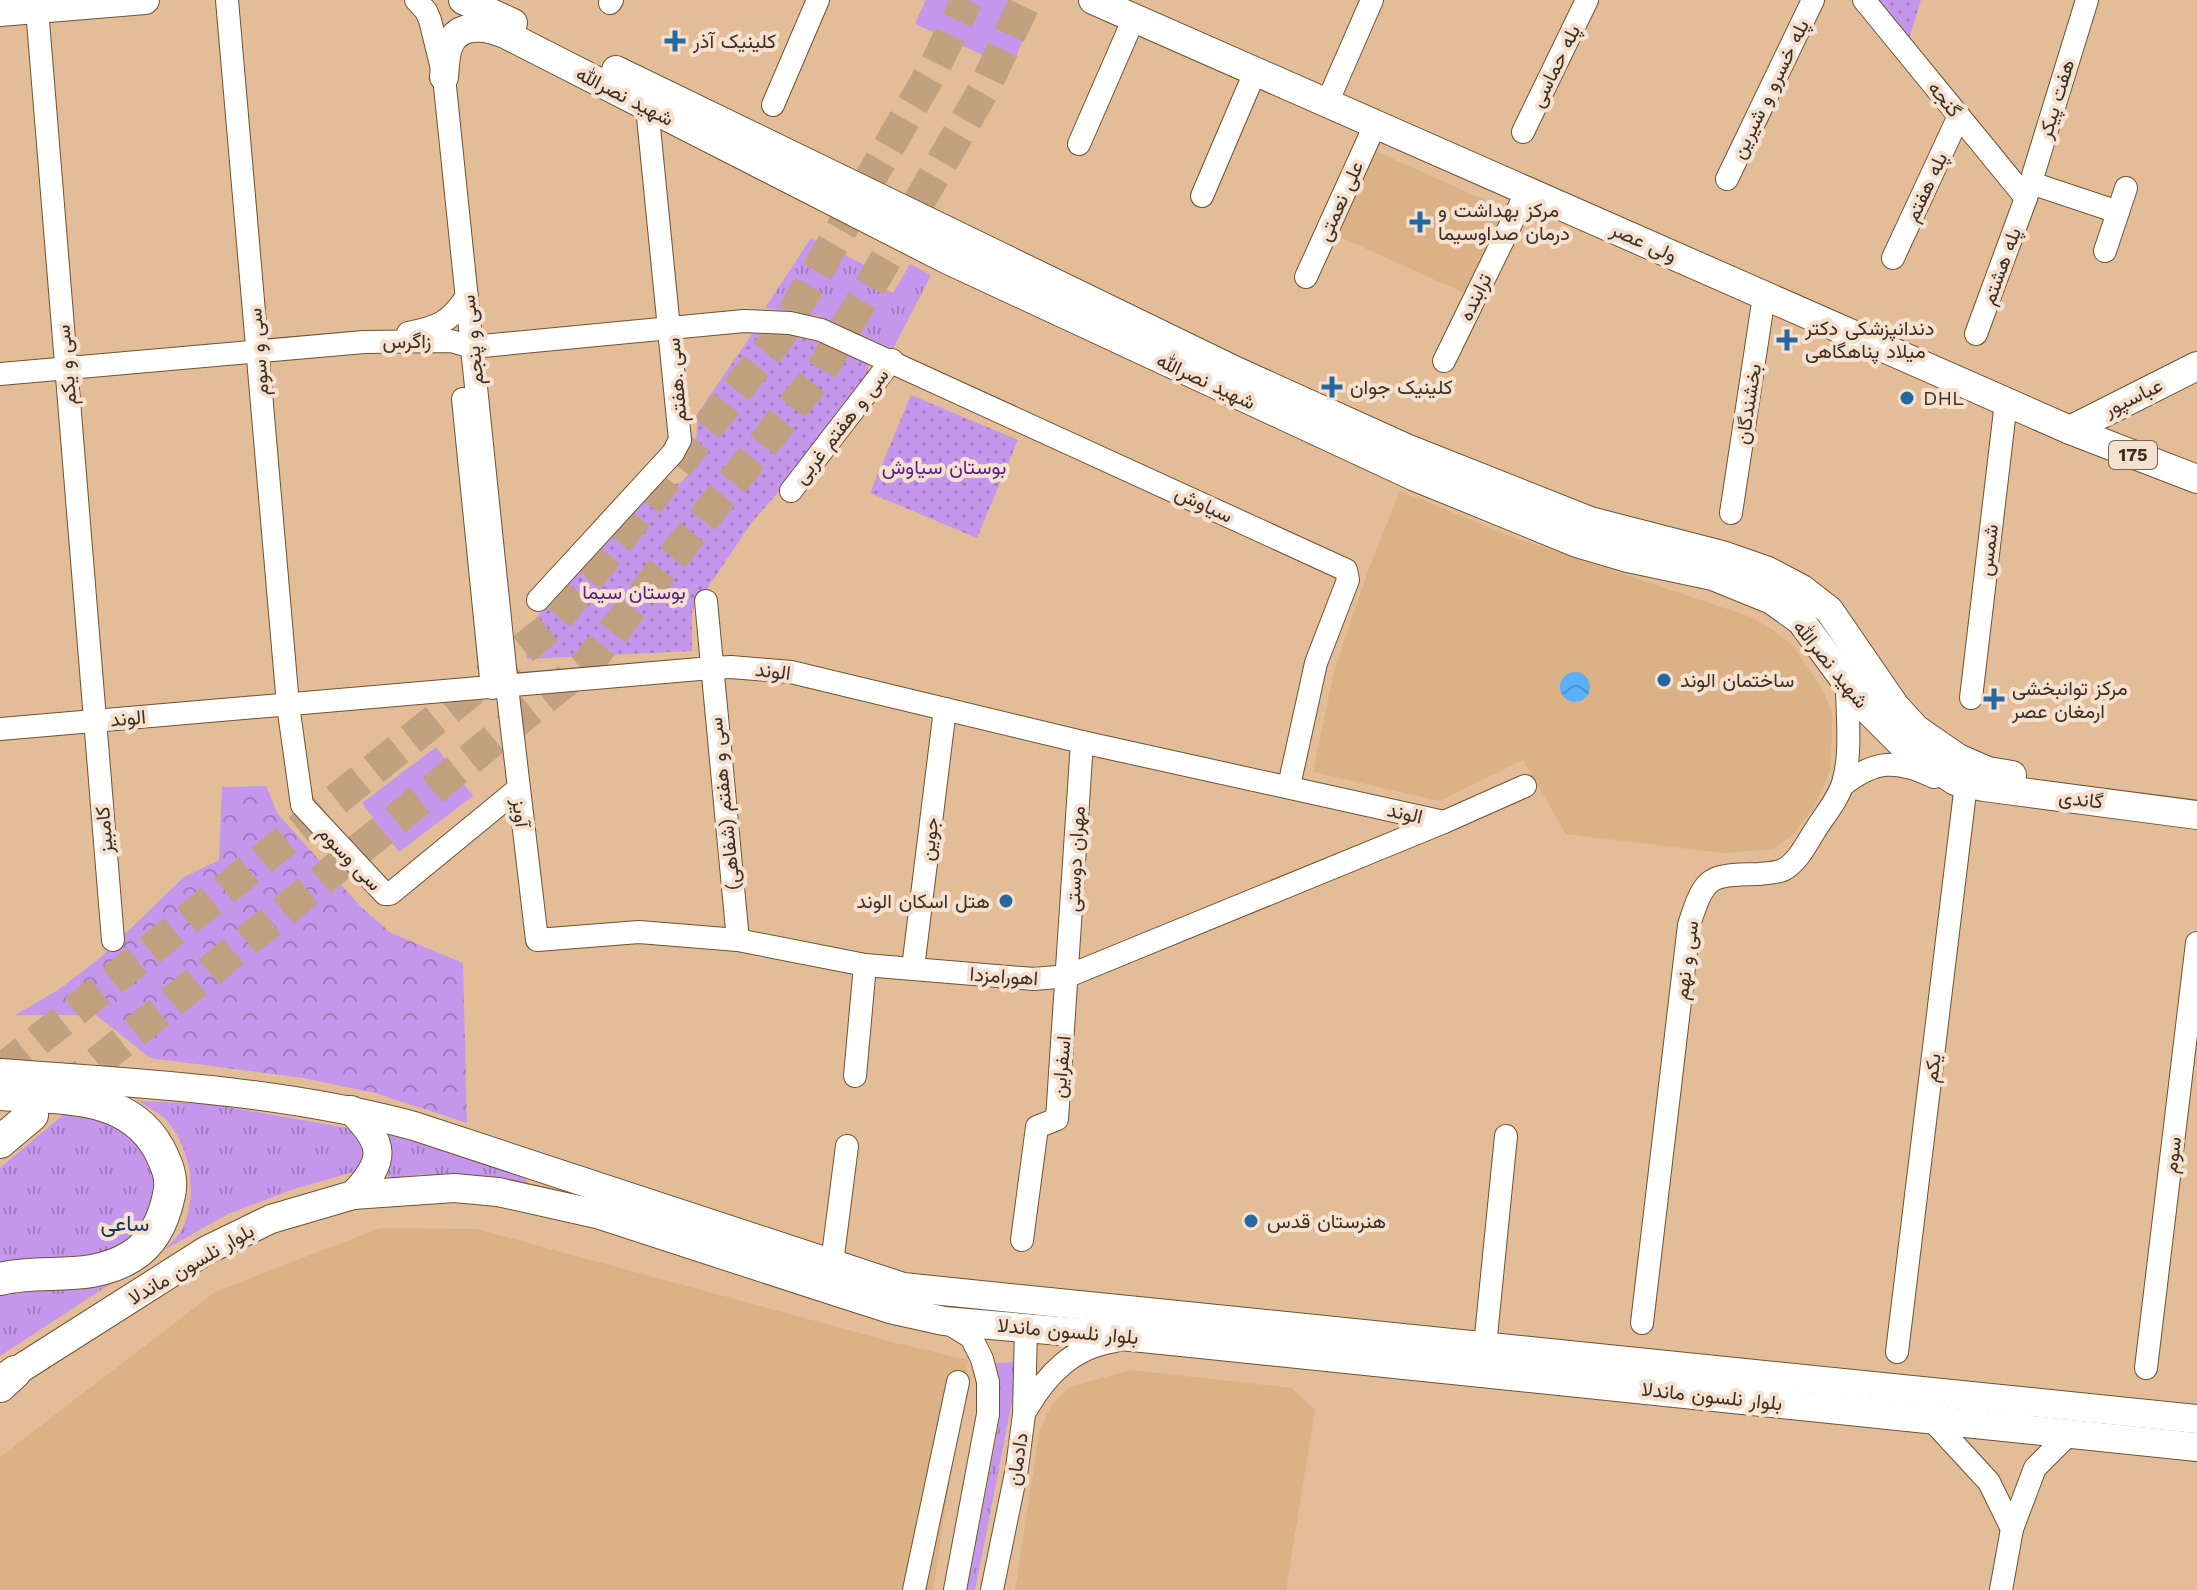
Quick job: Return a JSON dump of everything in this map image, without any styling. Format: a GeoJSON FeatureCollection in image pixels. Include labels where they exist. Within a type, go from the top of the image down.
{"type":"FeatureCollection","features":[{"type":"Feature","properties":{"kind":"highway"},"geometry":{"type":"LineString","coordinates":[[0,1094],[105,1104],[129,1115],[150,1133],[164,1158],[172,1182],[165,1213],[151,1239],[132,1256],[100,1270],[0,1279]]}},
{"type":"Feature","properties":{"kind":"highway"},"geometry":{"type":"LineString","coordinates":[[0,1142],[32,1115]]}},
{"type":"Feature","properties":{"kind":"main road"},"geometry":{"type":"LineString","coordinates":[[0,12],[145,0]]}},
{"type":"Feature","properties":{"kind":"main road","name":"شهید نصرالله"},"geometry":{"type":"LineString","coordinates":[[463,0],[587,56],[1236,371],[1406,448],[1590,521],[1722,555],[1768,571],[1802,589],[1829,610],[1895,706],[1916,729],[1947,752],[1964,776]]}},
{"type":"Feature","properties":{"kind":"main road","name":"ولی عصر"},"geometry":{"type":"LineString","coordinates":[[1093,0],[2070,430],[2197,479]]}},
{"type":"Feature","properties":{"kind":"main road","name":"شهید نصرالله"},"geometry":{"type":"LineString","coordinates":[[444,77],[448,47],[457,35],[471,27],[490,28],[946,259],[1413,476],[1577,543],[1628,558],[1713,576],[1756,593],[1801,621],[1847,684],[1891,735],[1917,756],[1964,776]]}},
{"type":"Feature","properties":{"kind":"main road","name":"عباسپور"},"geometry":{"type":"LineString","coordinates":[[2070,430],[2197,366]]}},
{"type":"Feature","properties":{"kind":"main road","name":"گاندی"},"geometry":{"type":"LineString","coordinates":[[1964,776],[2003,774],[2197,797]]}},
{"type":"Feature","properties":{"kind":"main road","name":"گاندی"},"geometry":{"type":"LineString","coordinates":[[1964,776],[2197,815]]}},
{"type":"Feature","properties":{"kind":"main road","name":"بلوار نلسون ماندلا"},"geometry":{"type":"LineString","coordinates":[[0,1073],[161,1085],[351,1110],[414,1126],[548,1171],[607,1203],[876,1304],[944,1321],[1142,1338],[2197,1447]]}},
{"type":"Feature","properties":{"kind":"main road"},"geometry":{"type":"LineString","coordinates":[[351,1110],[373,1133],[379,1147],[372,1174],[353,1195]]}},
{"type":"Feature","properties":{"kind":"main road"},"geometry":{"type":"LineString","coordinates":[[539,1200],[550,1195],[553,1189],[554,1183],[548,1171]]}},
{"type":"Feature","properties":{"kind":"main road","name":"بلوار نلسون ماندلا"},"geometry":{"type":"LineString","coordinates":[[5,1379],[234,1235],[298,1210],[353,1195],[454,1188],[539,1200],[607,1203],[832,1263],[903,1287],[2197,1419]]}},
{"type":"Feature","properties":{"kind":"main road"},"geometry":{"type":"LineString","coordinates":[[903,1287],[940,1300],[986,1310],[1026,1327]]}},
{"type":"Feature","properties":{"kind":"street","name":"سی و سوم"},"geometry":{"type":"LineString","coordinates":[[227,0],[288,705]]}},
{"type":"Feature","properties":{"kind":"street","name":"سی و پنجم"},"geometry":{"type":"LineString","coordinates":[[416,0],[430,20],[444,77],[467,296],[465,345],[499,687]]}},
{"type":"Feature","properties":{"kind":"street"},"geometry":{"type":"LineString","coordinates":[[773,105],[818,0]]}},
{"type":"Feature","properties":{"kind":"street"},"geometry":{"type":"LineString","coordinates":[[1327,103],[1372,0]]}},
{"type":"Feature","properties":{"kind":"street","name":"پله حماسی"},"geometry":{"type":"LineString","coordinates":[[1523,132],[1587,0]]}},
{"type":"Feature","properties":{"kind":"street","name":"پله خسرو و شیرین"},"geometry":{"type":"LineString","coordinates":[[1727,179],[1813,0]]}},
{"type":"Feature","properties":{"kind":"street","name":"گنجه"},"geometry":{"type":"LineString","coordinates":[[1864,0],[1959,116],[2029,191]]}},
{"type":"Feature","properties":{"kind":"street","name":"هفت پیکر"},"geometry":{"type":"LineString","coordinates":[[2029,191],[2087,0]]}},
{"type":"Feature","properties":{"kind":"street","name":"سی و یکم"},"geometry":{"type":"LineString","coordinates":[[37,9],[95,721]]}},
{"type":"Feature","properties":{"kind":"street"},"geometry":{"type":"LineString","coordinates":[[1079,144],[1134,18]]}},
{"type":"Feature","properties":{"kind":"street"},"geometry":{"type":"LineString","coordinates":[[1202,196],[1255,72]]}},
{"type":"Feature","properties":{"kind":"street","name":"سی .هفتم"},"geometry":{"type":"LineString","coordinates":[[538,600],[673,453],[680,440],[647,107]]}},
{"type":"Feature","properties":{"kind":"street","name":"پله هفتم"},"geometry":{"type":"LineString","coordinates":[[1893,258],[1959,116]]}},
{"type":"Feature","properties":{"kind":"street","name":"علی نعمتی"},"geometry":{"type":"LineString","coordinates":[[1306,277],[1375,125]]}},
{"type":"Feature","properties":{"kind":"street"},"geometry":{"type":"LineString","coordinates":[[2105,251],[2126,188]]}},
{"type":"Feature","properties":{"kind":"street","name":"ترابنده"},"geometry":{"type":"LineString","coordinates":[[1444,361],[1527,191]]}},
{"type":"Feature","properties":{"kind":"street"},"geometry":{"type":"LineString","coordinates":[[2029,191],[2118,212]]}},
{"type":"Feature","properties":{"kind":"street","name":"پله هشتم"},"geometry":{"type":"LineString","coordinates":[[1976,334],[2029,191]]}},
{"type":"Feature","properties":{"kind":"street"},"geometry":{"type":"LineString","coordinates":[[364,342],[443,324],[467,296]]}},
{"type":"Feature","properties":{"kind":"street","name":"بخشندگان"},"geometry":{"type":"LineString","coordinates":[[1731,513],[1764,296]]}},
{"type":"Feature","properties":{"kind":"street","name":"زاگرس"},"geometry":{"type":"LineString","coordinates":[[0,374],[364,342],[465,345],[770,321],[821,330],[857,344]]}},
{"type":"Feature","properties":{"kind":"street","name":"سیاوش"},"geometry":{"type":"LineString","coordinates":[[857,344],[1346,570],[1348,580],[1316,663],[1289,786]]}},
{"type":"Feature","properties":{"kind":"street","name":"سی و هفتم غربی"},"geometry":{"type":"LineString","coordinates":[[791,491],[892,360]]}},
{"type":"Feature","properties":{"kind":"street","name":"شمس"},"geometry":{"type":"LineString","coordinates":[[1971,698],[2006,402]]}},
{"type":"Feature","properties":{"kind":"street"},"geometry":{"type":"LineString","coordinates":[[706,601],[711,668]]}},
{"type":"Feature","properties":{"kind":"street","name":"الوند"},"geometry":{"type":"LineString","coordinates":[[0,729],[731,667],[791,672],[1082,742],[1444,822],[1525,786]]}},
{"type":"Feature","properties":{"kind":"street","name":"سی و هفتم (شفاهی)"},"geometry":{"type":"LineString","coordinates":[[711,668],[738,940]]}},
{"type":"Feature","properties":{"kind":"street","name":"سی و نهم"},"geometry":{"type":"LineString","coordinates":[[1642,1323],[1689,925],[1706,885],[1719,876],[1772,873],[1787,868],[1804,848],[1843,785],[1847,748],[1847,684]]}},
{"type":"Feature","properties":{"kind":"street","name":"آویز"},"geometry":{"type":"LineString","coordinates":[[499,687],[518,789],[537,940]]}},
{"type":"Feature","properties":{"kind":"street","name":"سی وسوم"},"geometry":{"type":"LineString","coordinates":[[288,705],[302,805],[385,894],[390,894],[518,789]]}},
{"type":"Feature","properties":{"kind":"street","name":"جوین"},"geometry":{"type":"LineString","coordinates":[[913,968],[945,709]]}},
{"type":"Feature","properties":{"kind":"street","name":"کامبیز"},"geometry":{"type":"LineString","coordinates":[[95,721],[113,940]]}},
{"type":"Feature","properties":{"kind":"street","name":"مهران دوستی"},"geometry":{"type":"LineString","coordinates":[[1068,976],[1082,742]]}},
{"type":"Feature","properties":{"kind":"street"},"geometry":{"type":"LineString","coordinates":[[1843,785],[1872,767],[1895,764],[1915,768],[1941,780],[1964,776]]}},
{"type":"Feature","properties":{"kind":"street","name":"یکم"},"geometry":{"type":"LineString","coordinates":[[1897,1352],[1964,776]]}},
{"type":"Feature","properties":{"kind":"street","name":"اهورامزدا"},"geometry":{"type":"LineString","coordinates":[[537,940],[639,932],[738,940],[865,965],[1034,979],[1068,976],[1444,822]]}},
{"type":"Feature","properties":{"kind":"street","name":"سوم"},"geometry":{"type":"LineString","coordinates":[[2146,1368],[2197,943]]}},
{"type":"Feature","properties":{"kind":"street"},"geometry":{"type":"LineString","coordinates":[[855,1076],[865,965]]}},
{"type":"Feature","properties":{"kind":"street","name":"اسفراین"},"geometry":{"type":"LineString","coordinates":[[1022,1240],[1037,1127],[1057,1119],[1068,976]]}},
{"type":"Feature","properties":{"kind":"street"},"geometry":{"type":"LineString","coordinates":[[1485,1346],[1506,1136]]}},
{"type":"Feature","properties":{"kind":"street"},"geometry":{"type":"LineString","coordinates":[[832,1263],[847,1146]]}},
{"type":"Feature","properties":{"kind":"street","name":"دادمان"},"geometry":{"type":"LineString","coordinates":[[944,1321],[971,1337],[977,1346],[985,1369],[988,1397],[988,1414],[955,1590]]}},
{"type":"Feature","properties":{"kind":"street","name":"دادمان"},"geometry":{"type":"LineString","coordinates":[[992,1590],[1017,1468],[1024,1414],[1026,1327]]}},
{"type":"Feature","properties":{"kind":"street"},"geometry":{"type":"LineString","coordinates":[[1024,1414],[1039,1387],[1074,1354],[1103,1343],[1142,1338]]}},
{"type":"Feature","properties":{"kind":"street"},"geometry":{"type":"LineString","coordinates":[[914,1590],[958,1382]]}},
{"type":"Feature","properties":{"kind":"street"},"geometry":{"type":"LineString","coordinates":[[1931,1419],[1989,1482],[2012,1529]]}},
{"type":"Feature","properties":{"kind":"street"},"geometry":{"type":"LineString","coordinates":[[2001,1590],[2012,1529],[2035,1468],[2070,1433]]}},
{"type":"Feature","properties":{"kind":"shaded area","name":"مرکز بهداشت و درمان صداوسیما"},"geometry":{"type":"Polygon","coordinates":[[[1371,149],[1507,210],[1469,295],[1333,234],[1371,149]]]}},
{"type":"Feature","properties":{"kind":"shaded area"},"geometry":{"type":"Polygon","coordinates":[[[1400,491],[1515,538],[1751,617],[1793,646],[1823,690],[1832,713],[1830,771],[1815,806],[1794,833],[1774,849],[1723,853],[1566,834],[1523,760],[1440,801],[1313,772],[1334,672],[1368,571],[1400,491]]]}},
{"type":"Feature","properties":{"kind":"shaded area"},"geometry":{"type":"Polygon","coordinates":[[[380,1228],[477,1229],[968,1360],[933,1590],[0,1590],[0,1457],[215,1292],[380,1228]]]}},
{"type":"Feature","properties":{"kind":"shaded area"},"geometry":{"type":"Polygon","coordinates":[[[1131,1370],[1292,1388],[1315,1410],[1286,1590],[1015,1590],[1039,1434],[1051,1405],[1070,1387],[1131,1370]]]}},
{"type":"Feature","properties":{"kind":"green space"},"geometry":{"type":"Polygon","coordinates":[[[926,0],[1007,0],[1035,12],[1011,68],[915,24],[926,0]]]}},
{"type":"Feature","properties":{"kind":"green space"},"geometry":{"type":"Polygon","coordinates":[[[1877,0],[1921,0],[1909,39],[1877,0]]]}},
{"type":"Feature","properties":{"kind":"green space"},"geometry":{"type":"Polygon","coordinates":[[[811,238],[883,274],[879,286],[893,293],[910,264],[931,275],[893,349],[819,316],[765,308],[811,238]]]}},
{"type":"Feature","properties":{"kind":"green space","name":"بوستان سیما"},"geometry":{"type":"Polygon","coordinates":[[[752,334],[798,338],[826,345],[868,363],[868,373],[789,480],[752,522],[692,611],[692,651],[527,659],[522,635],[579,566],[654,485],[682,482],[689,473],[695,454],[698,413],[752,334]]]}},
{"type":"Feature","properties":{"kind":"green space","name":"بوستان سیاوش"},"geometry":{"type":"Polygon","coordinates":[[[911,395],[1018,440],[977,538],[870,493],[911,395]]]}},
{"type":"Feature","properties":{"kind":"green space"},"geometry":{"type":"Polygon","coordinates":[[[436,747],[473,796],[399,852],[362,803],[436,747]]]}},
{"type":"Feature","properties":{"kind":"green space"},"geometry":{"type":"Polygon","coordinates":[[[266,786],[278,814],[361,907],[391,933],[463,963],[467,1123],[375,1093],[303,1078],[150,1058],[96,1015],[15,1015],[58,990],[100,958],[184,877],[219,860],[222,787],[266,786]]]}},
{"type":"Feature","properties":{"kind":"green space"},"geometry":{"type":"Polygon","coordinates":[[[139,1101],[211,1104],[353,1129],[369,1142],[364,1169],[294,1189],[228,1214],[164,1250],[178,1235],[188,1213],[190,1172],[182,1146],[169,1123],[139,1101]]]}},
{"type":"Feature","properties":{"kind":"green space"},"geometry":{"type":"Polygon","coordinates":[[[78,1112],[109,1116],[149,1150],[156,1191],[139,1233],[120,1246],[100,1254],[0,1267],[0,1168],[63,1115],[78,1112]]]}},
{"type":"Feature","properties":{"kind":"green space"},"geometry":{"type":"Polygon","coordinates":[[[379,1128],[523,1177],[530,1185],[525,1190],[421,1174],[395,1179],[387,1175],[390,1151],[379,1128]]]}},
{"type":"Feature","properties":{"kind":"green space"},"geometry":{"type":"Polygon","coordinates":[[[110,1276],[113,1282],[0,1356],[0,1293],[110,1276]]]}},
{"type":"Feature","properties":{"kind":"green space"},"geometry":{"type":"Polygon","coordinates":[[[1016,1362],[1014,1392],[975,1590],[967,1590],[998,1429],[994,1363],[1016,1362]]]}},
{"type":"Feature","properties":{"kind":"water"},"geometry":{"type":"Polygon","coordinates":[[[1575,672],[1586,676],[1590,687],[1586,698],[1575,702],[1564,698],[1560,687],[1564,676],[1575,672]]]}},
{"type":"Feature","properties":{"kind":"tunnel"},"geometry":{"type":"LineString","coordinates":[[0,1071],[549,628],[781,334],[935,66],[967,0]]}},
{"type":"Feature","properties":{"kind":"tunnel"},"geometry":{"type":"LineString","coordinates":[[60,1093],[588,663],[820,373],[983,91],[1026,0]]}},
{"type":"Feature","properties":{"kind":"place","name":"کلینیک آذر"},"geometry":{"type":"Point","coordinates":[675,41]}},
{"type":"Feature","properties":{"kind":"place","name":"مرکز بهداشت و درمان صداوسیما"},"geometry":{"type":"Point","coordinates":[1420,222]}},
{"type":"Feature","properties":{"kind":"place","name":"دندانپزشکی دکتر میلاد پناهگاهی"},"geometry":{"type":"Point","coordinates":[1787,340]}},
{"type":"Feature","properties":{"kind":"place","name":"کلینیک جوان"},"geometry":{"type":"Point","coordinates":[1332,387]}},
{"type":"Feature","properties":{"kind":"place","name":"DHL"},"geometry":{"type":"Point","coordinates":[1907,398]}},
{"type":"Feature","properties":{"kind":"place","name":"ساختمان الوند"},"geometry":{"type":"Point","coordinates":[1664,680]}},
{"type":"Feature","properties":{"kind":"place","name":"مرکز توانبخشی ارمغان عصر"},"geometry":{"type":"Point","coordinates":[1994,699]}},
{"type":"Feature","properties":{"kind":"place","name":"هتل اسکان الوند"},"geometry":{"type":"Point","coordinates":[1006,901]}},
{"type":"Feature","properties":{"kind":"place","name":"هنرستان قدس"},"geometry":{"type":"Point","coordinates":[1251,1221]}},
{"type":"Feature","properties":{"kind":"district","name":"ساعی"},"geometry":{"type":"Point","coordinates":[125,1223]}}]}
